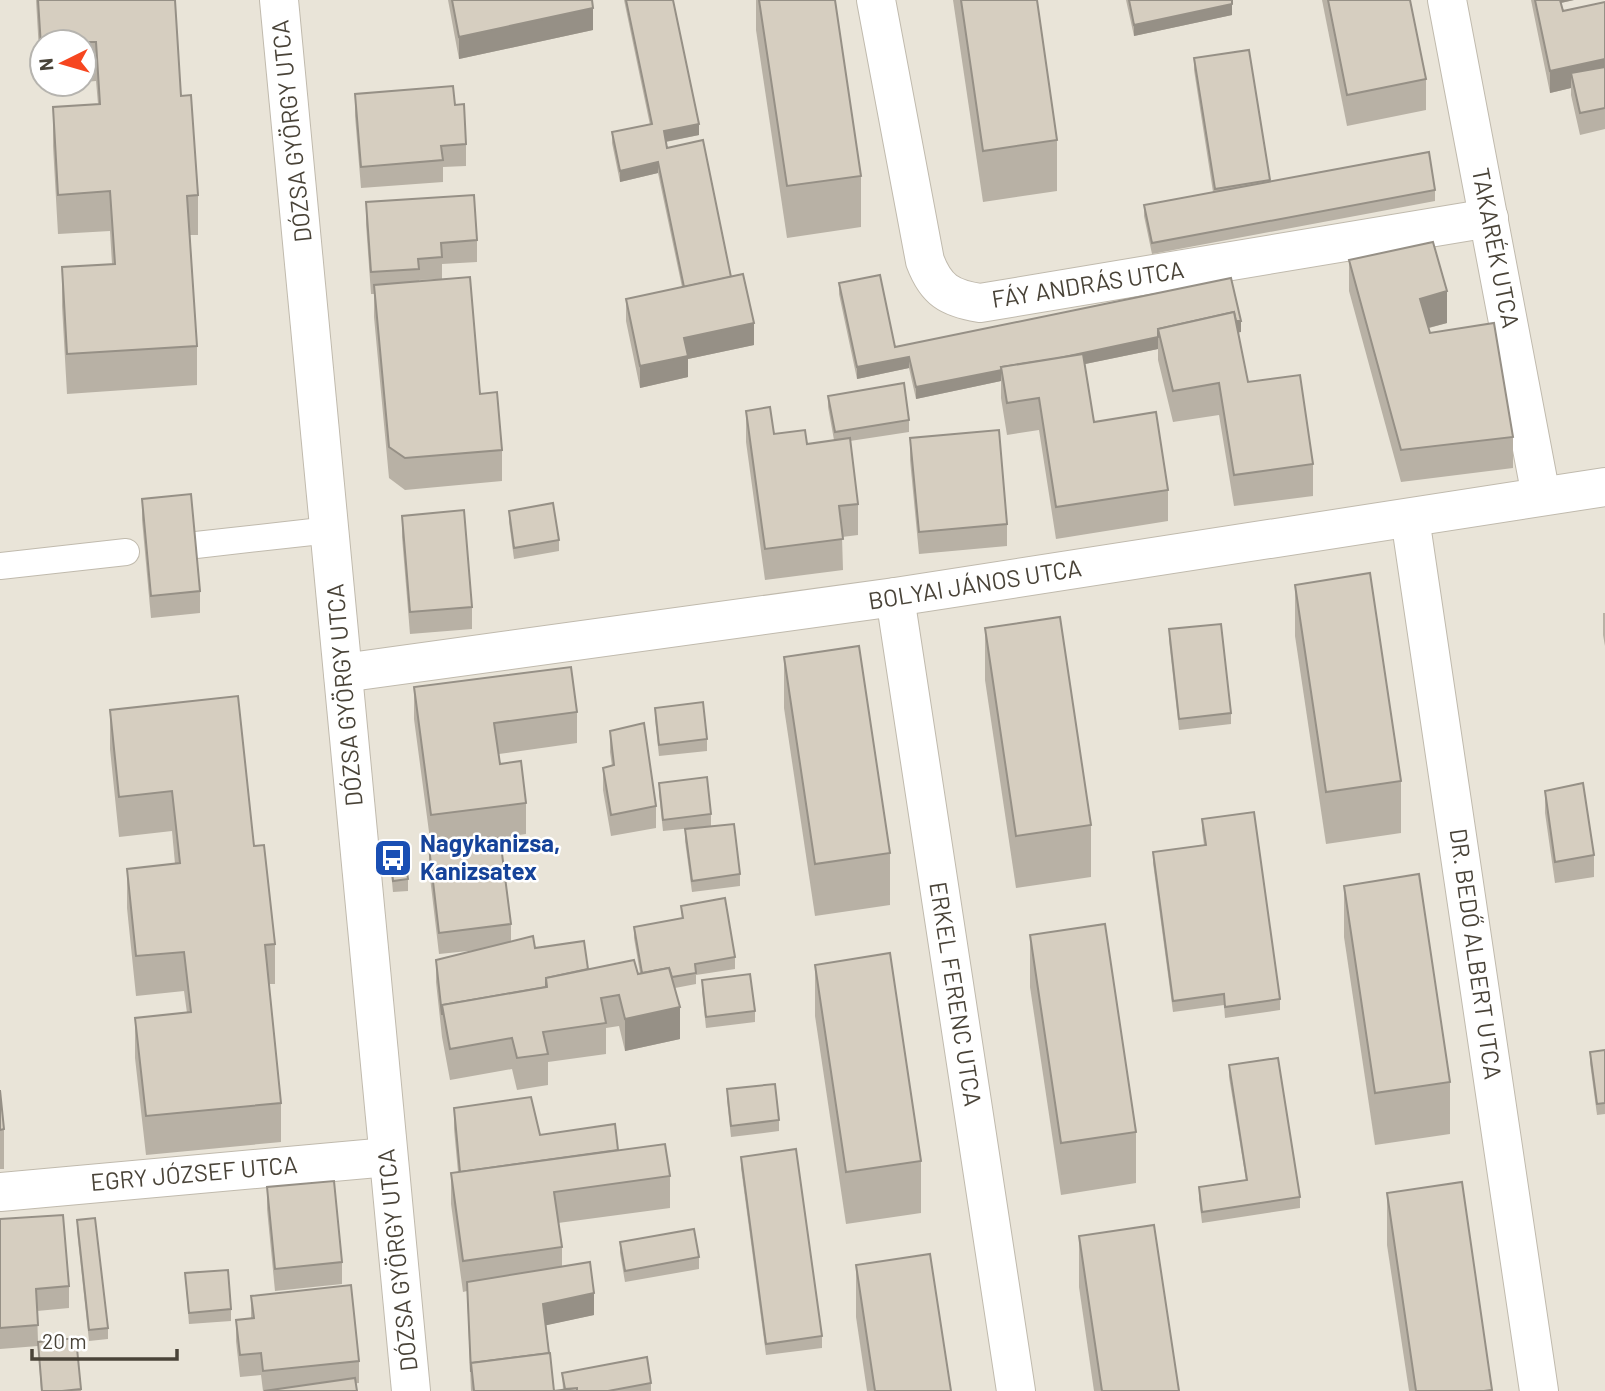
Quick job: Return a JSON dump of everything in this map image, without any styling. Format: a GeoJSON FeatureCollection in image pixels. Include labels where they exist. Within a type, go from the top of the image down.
{"type":"FeatureCollection","features":[{"type":"Feature","properties":{"kind":"street","name":"DÓZSA GYÖRGY UTCA"},"geometry":{"type":"LineString","coordinates":[[279,0],[411,1391]]}},
{"type":"Feature","properties":{"kind":"street","name":"FÁY ANDRÁS UTCA"},"geometry":{"type":"LineString","coordinates":[[876,0],[925,261],[934,281],[955,297],[980,303],[1489,218]]}},
{"type":"Feature","properties":{"kind":"street","name":"TAKARÉK UTCA"},"geometry":{"type":"LineString","coordinates":[[1447,0],[1541,496]]}},
{"type":"Feature","properties":{"kind":"street","name":"BOLYAI JÁNOS UTCA"},"geometry":{"type":"LineString","coordinates":[[343,673],[895,597],[1605,487]]}},
{"type":"Feature","properties":{"kind":"street","name":"DR. BEDŐ ALBERT UTCA"},"geometry":{"type":"LineString","coordinates":[[1410,518],[1539,1391]]}},
{"type":"Feature","properties":{"kind":"street","name":"ERKEL FERENC UTCA"},"geometry":{"type":"LineString","coordinates":[[895,597],[1016,1391]]}},
{"type":"Feature","properties":{"kind":"street","name":"EGRY JÓZSEF UTCA"},"geometry":{"type":"LineString","coordinates":[[0,1192],[388,1157]]}},
{"type":"Feature","properties":{"kind":"lane"},"geometry":{"type":"LineString","coordinates":[[196,545],[330,530]]}},
{"type":"Feature","properties":{"kind":"lane"},"geometry":{"type":"LineString","coordinates":[[0,566],[126,552]]}},
{"type":"Feature","properties":{"kind":"shaded area"},"geometry":{"type":"Polygon","coordinates":[[[0,0],[1605,0],[1605,1391],[0,1391],[0,0]]]}},
{"type":"Feature","properties":{"kind":"building"},"geometry":{"type":"Polygon","coordinates":[[[38,0],[175,0],[181,96],[191,95],[198,195],[187,196],[197,346],[67,354],[62,267],[115,264],[110,191],[58,195],[53,107],[100,104],[98,28],[40,28],[38,0]]]}},
{"type":"Feature","properties":{"kind":"building"},"geometry":{"type":"Polygon","coordinates":[[[452,0],[592,0],[593,8],[459,37],[452,0]]]}},
{"type":"Feature","properties":{"kind":"building"},"geometry":{"type":"Polygon","coordinates":[[[626,0],[673,0],[699,124],[664,131],[667,148],[703,140],[731,277],[684,287],[658,162],[620,171],[612,132],[652,124],[626,0]]]}},
{"type":"Feature","properties":{"kind":"building"},"geometry":{"type":"Polygon","coordinates":[[[759,0],[835,0],[861,176],[787,186],[759,0]]]}},
{"type":"Feature","properties":{"kind":"building"},"geometry":{"type":"Polygon","coordinates":[[[961,0],[1037,0],[1057,140],[983,151],[961,0]]]}},
{"type":"Feature","properties":{"kind":"building"},"geometry":{"type":"Polygon","coordinates":[[[1129,0],[1232,0],[1232,4],[1134,25],[1129,0]]]}},
{"type":"Feature","properties":{"kind":"building"},"geometry":{"type":"Polygon","coordinates":[[[1328,0],[1410,0],[1426,79],[1347,95],[1328,0]]]}},
{"type":"Feature","properties":{"kind":"building"},"geometry":{"type":"Polygon","coordinates":[[[1535,0],[1560,0],[1563,11],[1605,2],[1605,59],[1550,71],[1535,0]]]}},
{"type":"Feature","properties":{"kind":"building"},"geometry":{"type":"Polygon","coordinates":[[[1249,50],[1270,180],[1215,189],[1194,58],[1249,50]]]}},
{"type":"Feature","properties":{"kind":"building"},"geometry":{"type":"Polygon","coordinates":[[[1605,67],[1605,108],[1580,113],[1571,73],[1605,67]]]}},
{"type":"Feature","properties":{"kind":"building"},"geometry":{"type":"Polygon","coordinates":[[[453,86],[455,105],[464,104],[466,144],[441,146],[443,160],[361,167],[355,94],[453,86]]]}},
{"type":"Feature","properties":{"kind":"building"},"geometry":{"type":"Polygon","coordinates":[[[1429,152],[1435,190],[1152,243],[1144,205],[1429,152]]]}},
{"type":"Feature","properties":{"kind":"building"},"geometry":{"type":"Polygon","coordinates":[[[474,195],[477,240],[441,243],[442,257],[418,259],[419,269],[371,272],[366,202],[474,195]]]}},
{"type":"Feature","properties":{"kind":"building"},"geometry":{"type":"Polygon","coordinates":[[[1433,242],[1447,291],[1420,299],[1430,333],[1494,323],[1513,437],[1401,450],[1349,260],[1433,242]]]}},
{"type":"Feature","properties":{"kind":"building"},"geometry":{"type":"Polygon","coordinates":[[[743,274],[754,323],[684,338],[688,356],[640,366],[626,299],[743,274]]]}},
{"type":"Feature","properties":{"kind":"building"},"geometry":{"type":"Polygon","coordinates":[[[880,275],[895,347],[1231,278],[1241,321],[1236,321],[1234,312],[1158,329],[1158,337],[1055,359],[1001,367],[1002,370],[916,387],[909,357],[857,367],[839,283],[880,275]]]}},
{"type":"Feature","properties":{"kind":"building"},"geometry":{"type":"Polygon","coordinates":[[[470,277],[480,394],[497,392],[502,450],[405,458],[389,447],[374,285],[470,277]]]}},
{"type":"Feature","properties":{"kind":"building"},"geometry":{"type":"Polygon","coordinates":[[[1234,312],[1248,382],[1300,375],[1313,464],[1234,475],[1219,383],[1173,391],[1158,329],[1234,312]]]}},
{"type":"Feature","properties":{"kind":"building"},"geometry":{"type":"Polygon","coordinates":[[[1083,354],[1094,422],[1156,412],[1168,490],[1056,507],[1039,398],[1007,403],[1001,367],[1083,354]]]}},
{"type":"Feature","properties":{"kind":"building"},"geometry":{"type":"Polygon","coordinates":[[[904,383],[909,420],[835,432],[828,396],[904,383]]]}},
{"type":"Feature","properties":{"kind":"building"},"geometry":{"type":"Polygon","coordinates":[[[770,407],[774,434],[805,430],[807,444],[850,438],[858,504],[839,506],[843,539],[765,549],[746,411],[770,407]]]}},
{"type":"Feature","properties":{"kind":"building"},"geometry":{"type":"Polygon","coordinates":[[[999,430],[1007,524],[919,532],[910,438],[999,430]]]}},
{"type":"Feature","properties":{"kind":"building"},"geometry":{"type":"Polygon","coordinates":[[[191,494],[200,591],[151,596],[142,499],[191,494]]]}},
{"type":"Feature","properties":{"kind":"building"},"geometry":{"type":"Polygon","coordinates":[[[553,503],[559,540],[514,548],[509,511],[553,503]]]}},
{"type":"Feature","properties":{"kind":"building"},"geometry":{"type":"Polygon","coordinates":[[[464,510],[472,607],[410,612],[402,516],[464,510]]]}},
{"type":"Feature","properties":{"kind":"building"},"geometry":{"type":"Polygon","coordinates":[[[1370,573],[1401,781],[1326,792],[1295,585],[1370,573]]]}},
{"type":"Feature","properties":{"kind":"building"},"geometry":{"type":"Polygon","coordinates":[[[1060,617],[1091,825],[1016,836],[985,628],[1060,617]]]}},
{"type":"Feature","properties":{"kind":"building"},"geometry":{"type":"Polygon","coordinates":[[[1221,624],[1231,713],[1179,719],[1169,629],[1221,624]]]}},
{"type":"Feature","properties":{"kind":"building"},"geometry":{"type":"Polygon","coordinates":[[[859,646],[890,853],[815,864],[784,657],[859,646]]]}},
{"type":"Feature","properties":{"kind":"building"},"geometry":{"type":"Polygon","coordinates":[[[571,667],[577,712],[494,723],[500,764],[521,761],[526,803],[431,815],[414,687],[571,667]]]}},
{"type":"Feature","properties":{"kind":"building"},"geometry":{"type":"Polygon","coordinates":[[[238,696],[254,846],[264,845],[275,944],[265,945],[281,1103],[146,1116],[135,1018],[191,1012],[184,952],[136,956],[127,869],[180,863],[172,791],[119,797],[110,710],[238,696]]]}},
{"type":"Feature","properties":{"kind":"building"},"geometry":{"type":"Polygon","coordinates":[[[703,702],[707,739],[659,745],[655,708],[703,702]]]}},
{"type":"Feature","properties":{"kind":"building"},"geometry":{"type":"Polygon","coordinates":[[[644,723],[656,806],[611,815],[603,768],[614,765],[610,731],[644,723]]]}},
{"type":"Feature","properties":{"kind":"building"},"geometry":{"type":"Polygon","coordinates":[[[707,777],[711,814],[663,820],[659,783],[707,777]]]}},
{"type":"Feature","properties":{"kind":"building"},"geometry":{"type":"Polygon","coordinates":[[[1583,783],[1594,855],[1555,862],[1545,791],[1583,783]]]}},
{"type":"Feature","properties":{"kind":"building"},"geometry":{"type":"Polygon","coordinates":[[[1254,812],[1280,999],[1225,1007],[1224,994],[1173,1001],[1153,852],[1206,845],[1202,819],[1254,812]]]}},
{"type":"Feature","properties":{"kind":"building"},"geometry":{"type":"Polygon","coordinates":[[[734,824],[740,874],[692,881],[685,829],[734,824]]]}},
{"type":"Feature","properties":{"kind":"building"},"geometry":{"type":"Polygon","coordinates":[[[500,838],[511,924],[439,933],[429,847],[500,838]]]}},
{"type":"Feature","properties":{"kind":"building"},"geometry":{"type":"Polygon","coordinates":[[[405,859],[408,879],[393,881],[391,860],[405,859]]]}},
{"type":"Feature","properties":{"kind":"building"},"geometry":{"type":"Polygon","coordinates":[[[1419,874],[1450,1082],[1375,1093],[1344,886],[1419,874]]]}},
{"type":"Feature","properties":{"kind":"building"},"geometry":{"type":"Polygon","coordinates":[[[725,898],[735,957],[695,964],[696,973],[672,977],[669,968],[642,973],[634,927],[683,918],[681,906],[725,898]]]}},
{"type":"Feature","properties":{"kind":"building"},"geometry":{"type":"Polygon","coordinates":[[[1105,924],[1136,1132],[1061,1143],[1030,935],[1105,924]]]}},
{"type":"Feature","properties":{"kind":"building"},"geometry":{"type":"Polygon","coordinates":[[[533,936],[535,948],[584,941],[588,969],[546,978],[546,987],[442,1005],[442,1015],[436,960],[533,936]]]}},
{"type":"Feature","properties":{"kind":"building"},"geometry":{"type":"Polygon","coordinates":[[[890,953],[921,1161],[846,1172],[815,965],[890,953]]]}},
{"type":"Feature","properties":{"kind":"building"},"geometry":{"type":"Polygon","coordinates":[[[634,960],[638,974],[669,968],[680,1007],[625,1019],[619,995],[601,998],[606,1023],[543,1032],[548,1054],[517,1058],[512,1038],[450,1049],[442,1005],[547,987],[546,978],[634,960]]]}},
{"type":"Feature","properties":{"kind":"building"},"geometry":{"type":"Polygon","coordinates":[[[750,974],[755,1011],[706,1017],[702,980],[750,974]]]}},
{"type":"Feature","properties":{"kind":"building"},"geometry":{"type":"Polygon","coordinates":[[[1605,1050],[1605,1103],[1597,1104],[1590,1052],[1605,1050]]]}},
{"type":"Feature","properties":{"kind":"building"},"geometry":{"type":"Polygon","coordinates":[[[1278,1058],[1300,1197],[1202,1212],[1199,1187],[1247,1180],[1229,1065],[1278,1058]]]}},
{"type":"Feature","properties":{"kind":"building"},"geometry":{"type":"Polygon","coordinates":[[[775,1084],[779,1120],[731,1126],[727,1089],[775,1084]]]}},
{"type":"Feature","properties":{"kind":"building"},"geometry":{"type":"Polygon","coordinates":[[[0,1090],[4,1129],[0,1130],[0,1090]]]}},
{"type":"Feature","properties":{"kind":"building"},"geometry":{"type":"Polygon","coordinates":[[[531,1097],[540,1135],[615,1124],[618,1150],[460,1172],[454,1108],[531,1097]]]}},
{"type":"Feature","properties":{"kind":"building"},"geometry":{"type":"Polygon","coordinates":[[[665,1144],[670,1176],[554,1192],[562,1247],[463,1261],[451,1173],[665,1144]]]}},
{"type":"Feature","properties":{"kind":"building"},"geometry":{"type":"Polygon","coordinates":[[[796,1149],[822,1336],[766,1344],[741,1157],[796,1149]]]}},
{"type":"Feature","properties":{"kind":"building"},"geometry":{"type":"Polygon","coordinates":[[[334,1181],[342,1262],[275,1269],[267,1187],[334,1181]]]}},
{"type":"Feature","properties":{"kind":"building"},"geometry":{"type":"Polygon","coordinates":[[[1462,1182],[1492,1390],[1416,1391],[1387,1193],[1462,1182]]]}},
{"type":"Feature","properties":{"kind":"building"},"geometry":{"type":"Polygon","coordinates":[[[63,1215],[69,1286],[36,1289],[38,1325],[0,1328],[0,1219],[63,1215]]]}},
{"type":"Feature","properties":{"kind":"building"},"geometry":{"type":"Polygon","coordinates":[[[95,1218],[108,1328],[89,1330],[77,1220],[95,1218]]]}},
{"type":"Feature","properties":{"kind":"building"},"geometry":{"type":"Polygon","coordinates":[[[1154,1225],[1179,1391],[1102,1391],[1079,1236],[1154,1225]]]}},
{"type":"Feature","properties":{"kind":"building"},"geometry":{"type":"Polygon","coordinates":[[[694,1229],[699,1257],[625,1271],[620,1242],[694,1229]]]}},
{"type":"Feature","properties":{"kind":"building"},"geometry":{"type":"Polygon","coordinates":[[[930,1254],[951,1391],[875,1391],[856,1265],[930,1254]]]}},
{"type":"Feature","properties":{"kind":"building"},"geometry":{"type":"Polygon","coordinates":[[[590,1262],[594,1293],[543,1304],[549,1353],[471,1363],[471,1372],[467,1282],[590,1262]]]}},
{"type":"Feature","properties":{"kind":"building"},"geometry":{"type":"Polygon","coordinates":[[[228,1270],[231,1309],[189,1313],[185,1273],[228,1270]]]}},
{"type":"Feature","properties":{"kind":"building"},"geometry":{"type":"Polygon","coordinates":[[[351,1285],[359,1361],[263,1371],[261,1353],[240,1355],[236,1320],[254,1318],[251,1296],[351,1285]]]}},
{"type":"Feature","properties":{"kind":"building"},"geometry":{"type":"Polygon","coordinates":[[[76,1338],[81,1389],[42,1391],[38,1342],[76,1338]]]}},
{"type":"Feature","properties":{"kind":"building"},"geometry":{"type":"Polygon","coordinates":[[[550,1353],[554,1391],[474,1391],[471,1363],[550,1353]]]}},
{"type":"Feature","properties":{"kind":"building"},"geometry":{"type":"Polygon","coordinates":[[[647,1357],[651,1383],[608,1391],[565,1389],[562,1373],[647,1357]]]}},
{"type":"Feature","properties":{"kind":"building"},"geometry":{"type":"Polygon","coordinates":[[[355,1378],[357,1391],[264,1391],[355,1378]]]}},
{"type":"Feature","properties":{"kind":"building"},"geometry":{"type":"Polygon","coordinates":[[[577,1388],[577,1391],[554,1391],[577,1388]]]}},
{"type":"Feature","properties":{"kind":"place","name":"Nagykanizsa, Kanizsatex"},"geometry":{"type":"Point","coordinates":[393,858]}}]}
